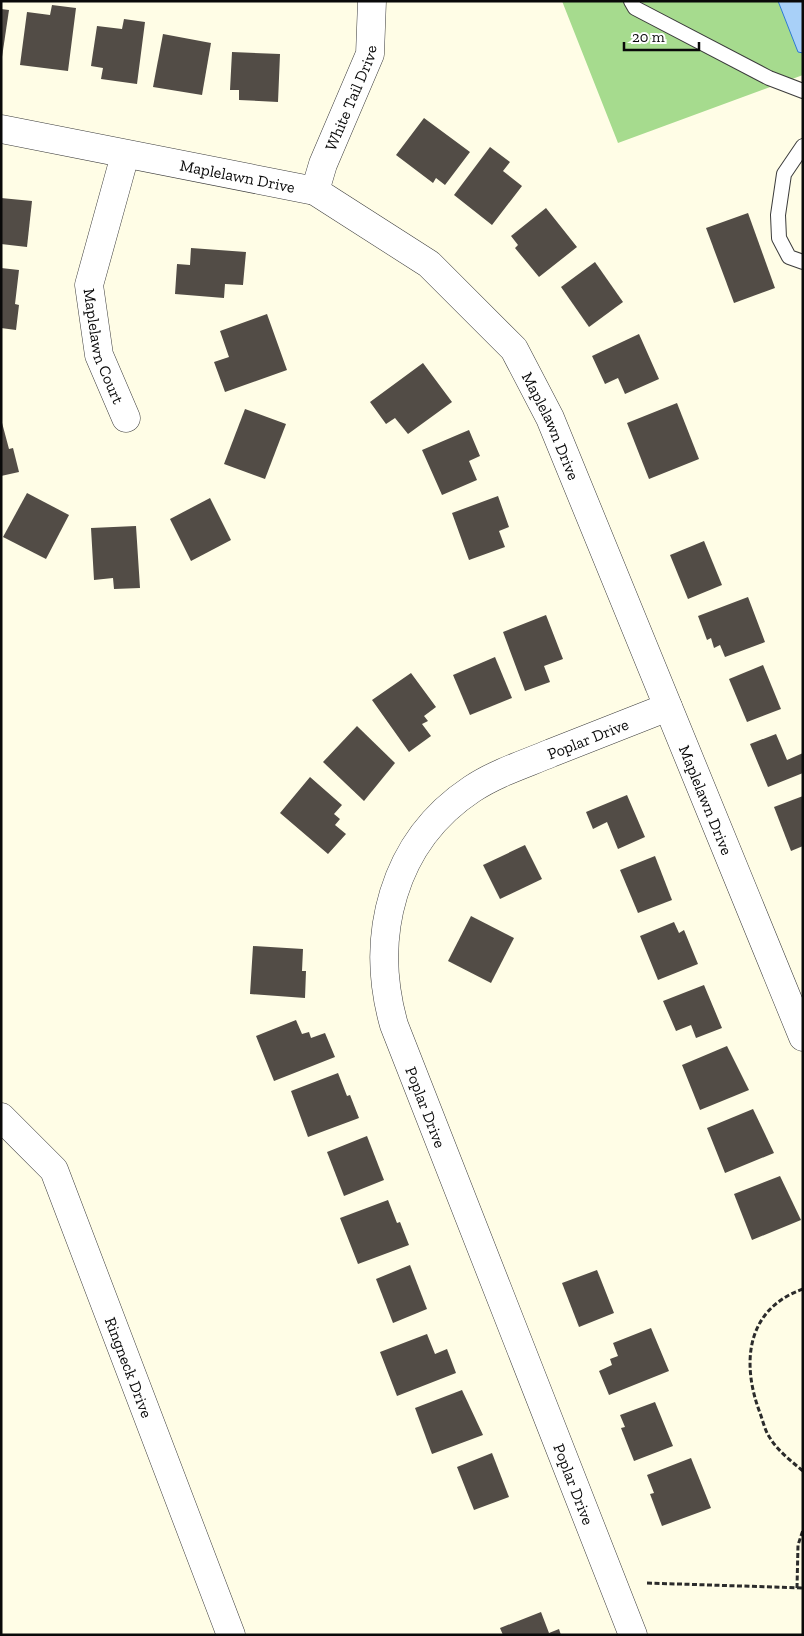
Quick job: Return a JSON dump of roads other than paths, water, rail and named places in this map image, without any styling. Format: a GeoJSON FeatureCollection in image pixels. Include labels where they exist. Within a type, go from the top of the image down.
{"type":"FeatureCollection","features":[{"type":"Feature","properties":{"kind":"street","name":"White Tail Drive"},"geometry":{"type":"LineString","coordinates":[[315,191],[323,164],[370,54],[372,1]]}},
{"type":"Feature","properties":{"kind":"street","name":"Maplelawn Drive"},"geometry":{"type":"LineString","coordinates":[[1,129],[315,191],[429,264],[514,349],[550,418],[803,1037]]}},
{"type":"Feature","properties":{"kind":"street","name":"Maplelawn Court"},"geometry":{"type":"LineString","coordinates":[[125,155],[89,285],[99,355],[126,418]]}},
{"type":"Feature","properties":{"kind":"street","name":"Poplar Drive"},"geometry":{"type":"LineString","coordinates":[[633,1635],[394,1025],[386,987],[383,957],[384,930],[390,904],[404,868],[425,833],[456,801],[499,774],[668,707]]}},
{"type":"Feature","properties":{"kind":"street","name":"Ringneck Drive"},"geometry":{"type":"LineString","coordinates":[[1,1117],[54,1170],[231,1635]]}},
{"type":"Feature","properties":{"kind":"lane"},"geometry":{"type":"LineString","coordinates":[[631,1],[635,8],[760,74],[803,91]]}},
{"type":"Feature","properties":{"kind":"lane"},"geometry":{"type":"LineString","coordinates":[[803,146],[784,174],[778,214],[779,238],[789,257],[803,262]]}},
{"type":"Feature","properties":{"kind":"water"},"geometry":{"type":"Polygon","coordinates":[[[778,1],[803,1],[803,53],[798,52],[778,1]]]}}]}
